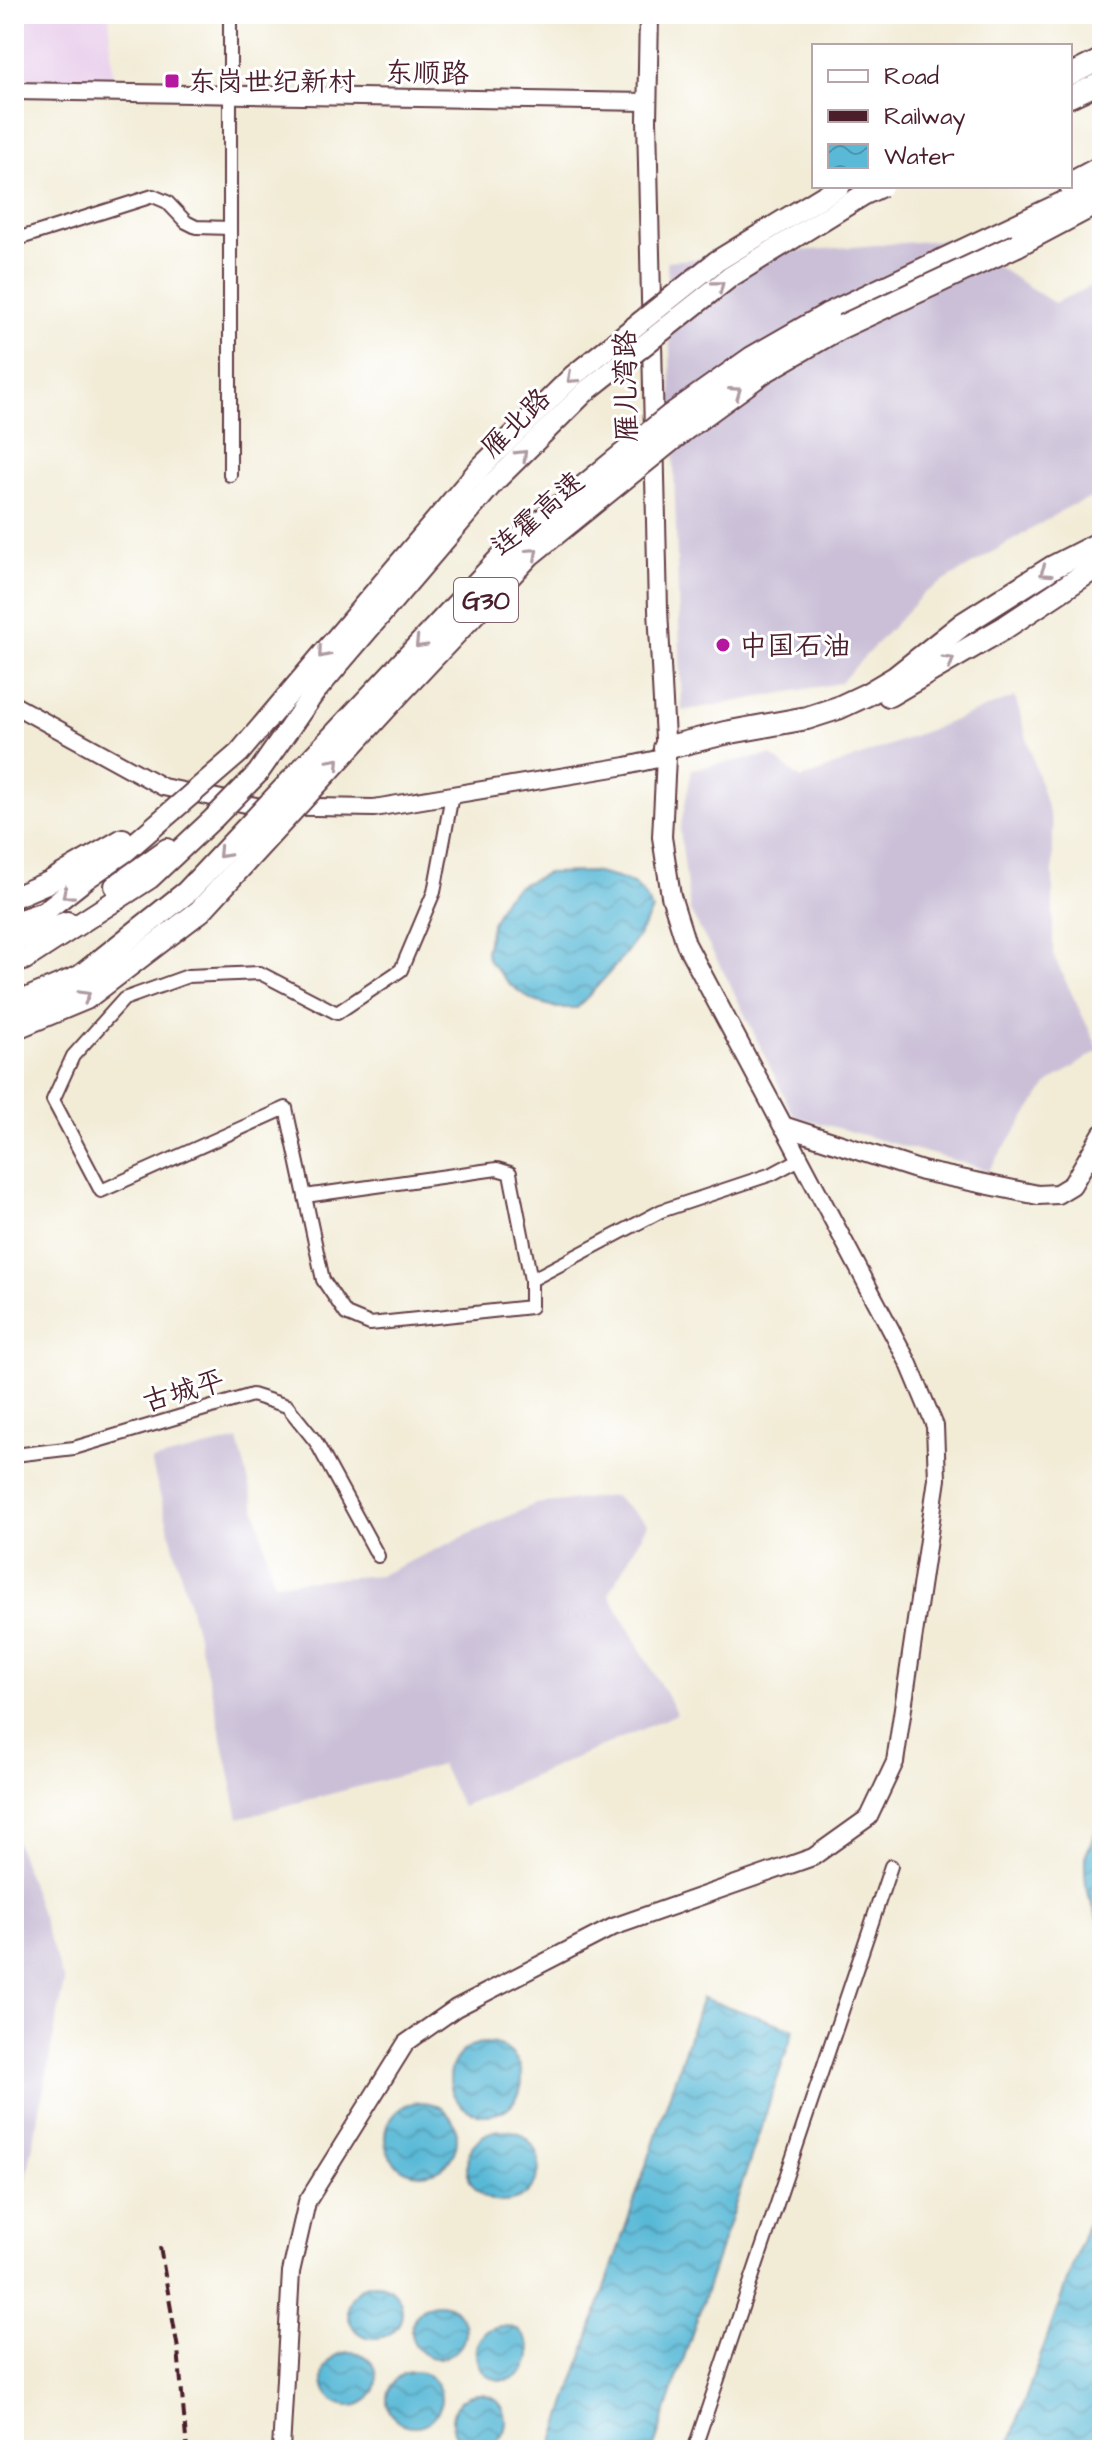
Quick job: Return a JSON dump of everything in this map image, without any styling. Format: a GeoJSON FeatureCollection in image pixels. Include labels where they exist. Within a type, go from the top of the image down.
{"type":"FeatureCollection","features":[{"type":"Feature","properties":{"kind":"highway"},"geometry":{"type":"LineString","coordinates":[[1072,74],[1102,59]]}},
{"type":"Feature","properties":{"kind":"highway"},"geometry":{"type":"LineString","coordinates":[[1072,96],[1102,82]]}},
{"type":"Feature","properties":{"kind":"highway"},"geometry":{"type":"LineString","coordinates":[[1072,183],[1102,167]]}},
{"type":"Feature","properties":{"kind":"highway","name":"连霍高速"},"geometry":{"type":"LineString","coordinates":[[14,1005],[80,977],[187,892],[515,543],[670,416],[752,358],[827,315],[1102,185]]}},
{"type":"Feature","properties":{"kind":"highway","name":"雁北路"},"geometry":{"type":"LineString","coordinates":[[172,811],[239,753],[481,467],[573,376],[717,261],[837,188]]}},
{"type":"Feature","properties":{"kind":"highway","name":"雁北路"},"geometry":{"type":"LineString","coordinates":[[214,818],[258,773],[314,693],[494,482],[585,392],[730,277],[878,188]]}},
{"type":"Feature","properties":{"kind":"highway"},"geometry":{"type":"LineString","coordinates":[[1012,230],[1064,188]]}},
{"type":"Feature","properties":{"kind":"highway","name":"连霍高速"},"geometry":{"type":"LineString","coordinates":[[14,1028],[86,998],[200,911],[529,555],[686,428],[763,372],[1012,230],[1102,200]]}},
{"type":"Feature","properties":{"kind":"highway"},"geometry":{"type":"LineString","coordinates":[[1012,230],[1102,213]]}},
{"type":"Feature","properties":{"kind":"highway"},"geometry":{"type":"LineString","coordinates":[[666,753],[725,733],[807,718],[868,694],[895,678],[963,624],[1053,567],[1102,542]]}},
{"type":"Feature","properties":{"kind":"highway"},"geometry":{"type":"LineString","coordinates":[[666,753],[734,746],[811,728],[859,711],[1004,628],[1102,563]]}},
{"type":"Feature","properties":{"kind":"highway"},"geometry":{"type":"LineString","coordinates":[[14,883],[49,871],[172,811]]}},
{"type":"Feature","properties":{"kind":"highway"},"geometry":{"type":"LineString","coordinates":[[14,897],[49,882],[172,811]]}},
{"type":"Feature","properties":{"kind":"highway"},"geometry":{"type":"LineString","coordinates":[[14,922],[44,912],[126,851],[172,811]]}},
{"type":"Feature","properties":{"kind":"highway"},"geometry":{"type":"LineString","coordinates":[[14,941],[67,922],[214,818]]}},
{"type":"Feature","properties":{"kind":"highway"},"geometry":{"type":"LineString","coordinates":[[14,964],[150,878],[214,818]]}},
{"type":"Feature","properties":{"kind":"main road","name":"雁儿湾路"},"geometry":{"type":"LineString","coordinates":[[649,14],[647,102],[658,610],[666,753],[662,837],[671,896],[686,944],[783,1126]]}},
{"type":"Feature","properties":{"kind":"main road"},"geometry":{"type":"LineString","coordinates":[[783,1126],[922,1171],[1038,1195],[1057,1194],[1072,1185],[1102,1134]]}},
{"type":"Feature","properties":{"kind":"street"},"geometry":{"type":"LineString","coordinates":[[230,14],[230,475]]}},
{"type":"Feature","properties":{"kind":"street","name":"东顺路"},"geometry":{"type":"LineString","coordinates":[[14,91],[647,102]]}},
{"type":"Feature","properties":{"kind":"street"},"geometry":{"type":"LineString","coordinates":[[14,240],[153,196],[167,202],[186,222],[196,227],[230,228]]}},
{"type":"Feature","properties":{"kind":"street"},"geometry":{"type":"LineString","coordinates":[[14,705],[163,787],[256,806],[374,808],[626,766],[666,753]]}},
{"type":"Feature","properties":{"kind":"street"},"geometry":{"type":"LineString","coordinates":[[305,1196],[497,1169],[510,1173],[531,1280],[531,1307],[370,1324],[346,1314],[323,1280],[286,1108],[101,1191],[53,1100],[73,1056],[124,999],[188,976],[260,973],[337,1013],[401,970],[434,892],[452,795]]}},
{"type":"Feature","properties":{"kind":"street"},"geometry":{"type":"LineString","coordinates":[[281,2450],[291,2272],[307,2202],[406,2043],[456,2008],[613,1927],[813,1857],[869,1817],[895,1762],[937,1479],[935,1426],[909,1364],[783,1126]]}},
{"type":"Feature","properties":{"kind":"street"},"geometry":{"type":"LineString","coordinates":[[531,1280],[661,1211],[772,1174],[800,1159]]}},
{"type":"Feature","properties":{"kind":"street","name":"古城平"},"geometry":{"type":"LineString","coordinates":[[14,1455],[74,1448],[252,1395],[287,1406],[316,1442],[378,1556]]}},
{"type":"Feature","properties":{"kind":"street"},"geometry":{"type":"LineString","coordinates":[[694,2450],[891,1866]]}},
{"type":"Feature","properties":{"kind":"shaded area"},"geometry":{"type":"Polygon","coordinates":[[[14,14],[109,14],[113,81],[14,78],[14,14]]]}},
{"type":"Feature","properties":{"kind":"shaded area"},"geometry":{"type":"Polygon","coordinates":[[[954,239],[1054,303],[1102,281],[1102,494],[1068,507],[923,594],[840,683],[682,711],[667,261],[954,239]]]}},
{"type":"Feature","properties":{"kind":"shaded area"},"geometry":{"type":"Polygon","coordinates":[[[1015,697],[1053,827],[1053,955],[1099,1050],[1048,1084],[989,1170],[794,1116],[729,982],[690,911],[680,830],[692,769],[771,755],[801,779],[1015,697]]]}},
{"type":"Feature","properties":{"kind":"shaded area"},"geometry":{"type":"Polygon","coordinates":[[[238,1440],[274,1583],[380,1575],[535,1504],[614,1496],[648,1524],[609,1594],[677,1714],[462,1807],[441,1765],[239,1818],[211,1688],[151,1461],[238,1440]]]}},
{"type":"Feature","properties":{"kind":"shaded area"},"geometry":{"type":"Polygon","coordinates":[[[14,1835],[64,1982],[26,2182],[14,2184],[14,1835]]]}},
{"type":"Feature","properties":{"kind":"water"},"geometry":{"type":"Polygon","coordinates":[[[593,872],[636,886],[652,910],[628,950],[577,1008],[557,1008],[532,1000],[509,984],[489,961],[486,952],[491,925],[504,898],[518,886],[547,873],[593,872]]]}},
{"type":"Feature","properties":{"kind":"water"},"geometry":{"type":"Polygon","coordinates":[[[1102,1805],[1102,1927],[1087,1892],[1085,1857],[1102,1805]]]}},
{"type":"Feature","properties":{"kind":"water"},"geometry":{"type":"Polygon","coordinates":[[[702,1998],[794,2029],[653,2450],[551,2450],[702,1998]]]}},
{"type":"Feature","properties":{"kind":"water"},"geometry":{"type":"Polygon","coordinates":[[[493,2043],[512,2053],[520,2065],[520,2093],[512,2105],[500,2113],[479,2115],[460,2105],[452,2093],[450,2072],[460,2053],[472,2045],[493,2043]]]}},
{"type":"Feature","properties":{"kind":"water"},"geometry":{"type":"Polygon","coordinates":[[[428,2102],[447,2112],[455,2124],[455,2152],[447,2164],[435,2172],[414,2174],[395,2164],[387,2152],[385,2131],[395,2112],[407,2104],[428,2102]]]}},
{"type":"Feature","properties":{"kind":"water"},"geometry":{"type":"Polygon","coordinates":[[[510,2130],[529,2140],[537,2152],[537,2180],[529,2192],[517,2200],[496,2202],[477,2192],[469,2180],[467,2159],[477,2140],[489,2132],[510,2130]]]}},
{"type":"Feature","properties":{"kind":"water"},"geometry":{"type":"Polygon","coordinates":[[[1102,2183],[1102,2450],[1007,2450],[1102,2183]]]}},
{"type":"Feature","properties":{"kind":"water"},"geometry":{"type":"Polygon","coordinates":[[[375,2284],[394,2292],[402,2311],[394,2330],[375,2338],[356,2330],[348,2311],[356,2292],[375,2284]]]}},
{"type":"Feature","properties":{"kind":"water"},"geometry":{"type":"Polygon","coordinates":[[[438,2304],[457,2312],[465,2331],[457,2350],[438,2358],[419,2350],[411,2331],[419,2312],[438,2304]]]}},
{"type":"Feature","properties":{"kind":"water"},"geometry":{"type":"Polygon","coordinates":[[[503,2326],[522,2334],[530,2353],[522,2372],[503,2380],[484,2372],[476,2353],[484,2334],[503,2326]]]}},
{"type":"Feature","properties":{"kind":"water"},"geometry":{"type":"Polygon","coordinates":[[[350,2352],[369,2360],[377,2379],[369,2398],[350,2406],[331,2398],[323,2379],[331,2360],[350,2352]]]}},
{"type":"Feature","properties":{"kind":"water"},"geometry":{"type":"Polygon","coordinates":[[[414,2372],[433,2380],[441,2399],[433,2418],[414,2426],[395,2418],[387,2399],[395,2380],[414,2372]]]}},
{"type":"Feature","properties":{"kind":"water"},"geometry":{"type":"Polygon","coordinates":[[[479,2394],[498,2402],[506,2421],[498,2440],[479,2448],[460,2440],[452,2421],[460,2402],[479,2394]]]}},
{"type":"Feature","properties":{"kind":"railway"},"geometry":{"type":"LineString","coordinates":[[160,2247],[178,2349],[187,2450]]}},
{"type":"Feature","properties":{"kind":"place","name":"东岗世纪新村"},"geometry":{"type":"Point","coordinates":[172,81]}},
{"type":"Feature","properties":{"kind":"place","name":"中国石油"},"geometry":{"type":"Point","coordinates":[723,645]}}]}
